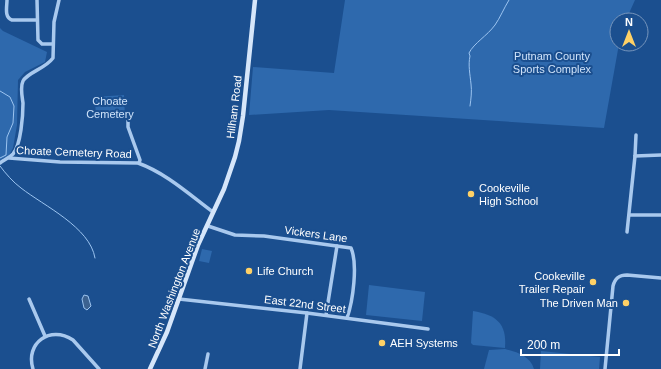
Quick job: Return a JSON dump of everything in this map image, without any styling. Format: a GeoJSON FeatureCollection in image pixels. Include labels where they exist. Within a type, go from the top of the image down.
{"type":"FeatureCollection","features":[{"type":"Feature","properties":{"kind":"main road","name":"Hilham Road"},"geometry":{"type":"LineString","coordinates":[[213,212],[224,189],[240,141],[255,0]]}},
{"type":"Feature","properties":{"kind":"main road","name":"North Washington Avenue"},"geometry":{"type":"LineString","coordinates":[[150,369],[168,332],[198,245],[208,226],[213,212]]}},
{"type":"Feature","properties":{"kind":"street"},"geometry":{"type":"LineString","coordinates":[[7,0],[7,15],[9,19],[37,20]]}},
{"type":"Feature","properties":{"kind":"street"},"geometry":{"type":"LineString","coordinates":[[38,0],[37,38],[42,44],[53,44]]}},
{"type":"Feature","properties":{"kind":"street"},"geometry":{"type":"LineString","coordinates":[[0,163],[9,158],[14,153],[16,148],[24,116],[22,85],[24,80],[49,63],[52,58],[54,22],[59,0]]}},
{"type":"Feature","properties":{"kind":"street","name":"Choate Cemetery Road"},"geometry":{"type":"LineString","coordinates":[[128,120],[128,127],[140,160],[139,163]]}},
{"type":"Feature","properties":{"kind":"street"},"geometry":{"type":"LineString","coordinates":[[627,232],[636,156],[636,135]]}},
{"type":"Feature","properties":{"kind":"street"},"geometry":{"type":"LineString","coordinates":[[636,156],[661,155]]}},
{"type":"Feature","properties":{"kind":"street","name":"Choate Cemetery Road"},"geometry":{"type":"LineString","coordinates":[[9,158],[60,162],[139,163],[148,166],[163,175],[213,212]]}},
{"type":"Feature","properties":{"kind":"street"},"geometry":{"type":"LineString","coordinates":[[630,215],[661,215]]}},
{"type":"Feature","properties":{"kind":"street","name":"Vickers Lane"},"geometry":{"type":"LineString","coordinates":[[208,226],[235,235],[264,236],[351,248],[355,263],[350,309],[347,318]]}},
{"type":"Feature","properties":{"kind":"street"},"geometry":{"type":"LineString","coordinates":[[326,315],[337,246]]}},
{"type":"Feature","properties":{"kind":"street"},"geometry":{"type":"LineString","coordinates":[[605,369],[613,286],[618,277],[621,275],[661,278]]}},
{"type":"Feature","properties":{"kind":"street"},"geometry":{"type":"LineString","coordinates":[[29,299],[45,336]]}},
{"type":"Feature","properties":{"kind":"street","name":"East 22nd Street"},"geometry":{"type":"LineString","coordinates":[[179,300],[326,315],[428,329]]}},
{"type":"Feature","properties":{"kind":"street"},"geometry":{"type":"LineString","coordinates":[[300,369],[307,313]]}},
{"type":"Feature","properties":{"kind":"street"},"geometry":{"type":"LineString","coordinates":[[33,369],[31,362],[34,346],[38,340],[45,336],[54,335],[67,337],[73,340],[99,369]]}},
{"type":"Feature","properties":{"kind":"street"},"geometry":{"type":"LineString","coordinates":[[205,369],[208,354]]}},
{"type":"Feature","properties":{"kind":"green space","name":"Putnam County Sports Complex"},"geometry":{"type":"Polygon","coordinates":[[[345,0],[635,0],[630,12],[609,12],[609,52],[618,52],[604,128],[329,110],[249,115],[253,67],[334,73],[345,0]]]}},
{"type":"Feature","properties":{"kind":"green space"},"geometry":{"type":"Polygon","coordinates":[[[0,28],[3,31],[47,52],[45,62],[25,72],[18,80],[17,125],[13,148],[9,155],[0,160],[0,28]]]}},
{"type":"Feature","properties":{"kind":"green space","name":"Choate Cemetery"},"geometry":{"type":"Polygon","coordinates":[[[124,95],[125,118],[96,119],[95,97],[124,95]]]}},
{"type":"Feature","properties":{"kind":"green space"},"geometry":{"type":"Polygon","coordinates":[[[202,249],[212,251],[209,263],[199,261],[202,249]]]}},
{"type":"Feature","properties":{"kind":"green space"},"geometry":{"type":"Polygon","coordinates":[[[369,285],[425,292],[422,321],[366,315],[369,285]]]}},
{"type":"Feature","properties":{"kind":"green space"},"geometry":{"type":"Polygon","coordinates":[[[473,311],[494,318],[502,326],[505,339],[505,348],[473,345],[471,343],[473,311]]]}},
{"type":"Feature","properties":{"kind":"green space"},"geometry":{"type":"Polygon","coordinates":[[[505,349],[518,353],[526,358],[534,369],[484,369],[489,350],[505,349]]]}},
{"type":"Feature","properties":{"kind":"green space"},"geometry":{"type":"Polygon","coordinates":[[[541,351],[600,357],[599,369],[540,369],[541,351]]]}},
{"type":"Feature","properties":{"kind":"shaded area"},"geometry":{"type":"Polygon","coordinates":[[[84,295],[88,296],[91,306],[87,310],[84,308],[82,299],[84,295]]]}},
{"type":"Feature","properties":{"kind":"waterway"},"geometry":{"type":"LineString","coordinates":[[470,106],[471,89],[469,53],[471,49],[495,25],[509,0]]}},
{"type":"Feature","properties":{"kind":"waterway"},"geometry":{"type":"LineString","coordinates":[[0,91],[10,97],[14,106],[13,123],[7,137],[6,155],[0,158]]}},
{"type":"Feature","properties":{"kind":"waterway"},"geometry":{"type":"LineString","coordinates":[[0,166],[18,186],[65,218],[75,227],[85,237],[95,258]]}},
{"type":"Feature","properties":{"kind":"place","name":"Cookeville High School"},"geometry":{"type":"Point","coordinates":[471,194]}},
{"type":"Feature","properties":{"kind":"place","name":"Life Church"},"geometry":{"type":"Point","coordinates":[249,271]}},
{"type":"Feature","properties":{"kind":"place","name":"Cookeville Trailer Repair"},"geometry":{"type":"Point","coordinates":[593,282]}},
{"type":"Feature","properties":{"kind":"place","name":"The Driven Man"},"geometry":{"type":"Point","coordinates":[626,303]}},
{"type":"Feature","properties":{"kind":"place","name":"AEH Systems"},"geometry":{"type":"Point","coordinates":[382,343]}}]}
